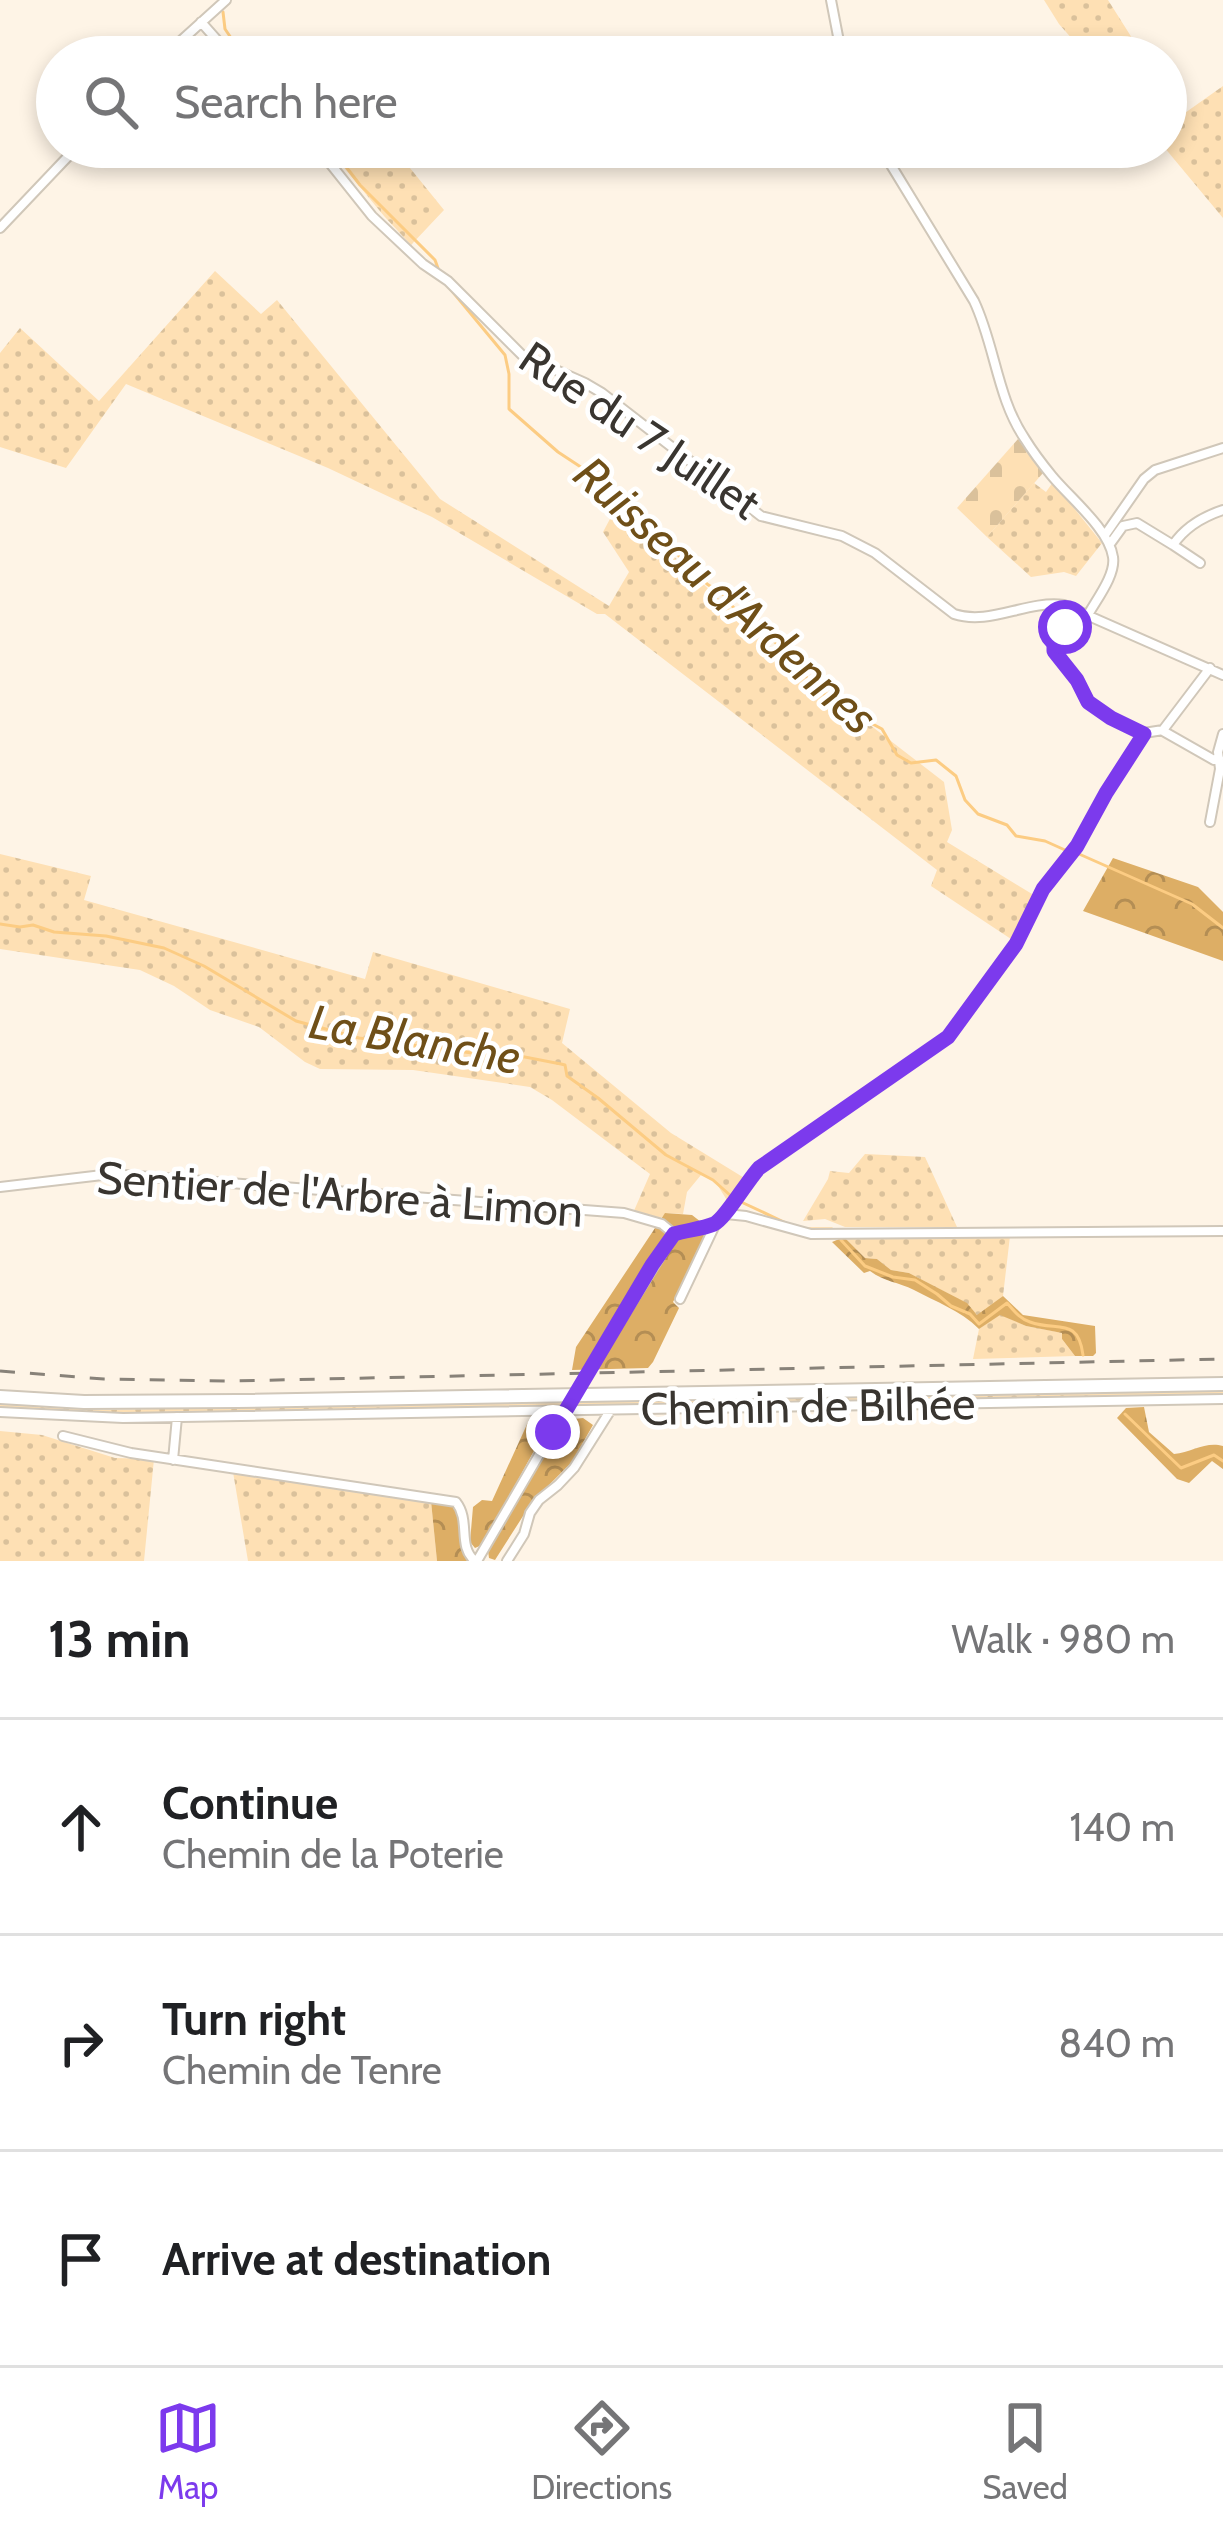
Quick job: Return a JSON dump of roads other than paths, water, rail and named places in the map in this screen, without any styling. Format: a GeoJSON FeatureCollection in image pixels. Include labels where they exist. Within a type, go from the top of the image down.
{"type":"FeatureCollection","features":[{"type":"Feature","properties":{"kind":"highway"},"geometry":{"type":"LineString","coordinates":[[0,1397],[237,1401],[1223,1384]]}},
{"type":"Feature","properties":{"kind":"street"},"geometry":{"type":"LineString","coordinates":[[186,36],[226,0]]}},
{"type":"Feature","properties":{"kind":"street"},"geometry":{"type":"LineString","coordinates":[[831,0],[838,36]]}},
{"type":"Feature","properties":{"kind":"street"},"geometry":{"type":"LineString","coordinates":[[201,22],[213,36]]}},
{"type":"Feature","properties":{"kind":"street"},"geometry":{"type":"LineString","coordinates":[[0,228],[57,168]]}},
{"type":"Feature","properties":{"kind":"street","name":"Rue du 7 Juillet"},"geometry":{"type":"LineString","coordinates":[[334,168],[382,226],[448,281],[522,355],[602,393],[760,516],[842,536],[875,553],[939,605],[968,619],[1037,604],[1064,605],[1083,613]]}},
{"type":"Feature","properties":{"kind":"street"},"geometry":{"type":"LineString","coordinates":[[893,168],[982,317],[1004,395],[1022,436],[1107,540],[1113,554],[1114,564],[1083,613],[1054,643],[1054,651],[1088,702],[1144,734],[1163,730],[1210,668]]}},
{"type":"Feature","properties":{"kind":"street"},"geometry":{"type":"LineString","coordinates":[[1107,540],[1144,479],[1155,470],[1223,448]]}},
{"type":"Feature","properties":{"kind":"street"},"geometry":{"type":"LineString","coordinates":[[1172,545],[1181,532],[1223,510]]}},
{"type":"Feature","properties":{"kind":"street"},"geometry":{"type":"LineString","coordinates":[[1107,540],[1123,526],[1137,523],[1200,563]]}},
{"type":"Feature","properties":{"kind":"street"},"geometry":{"type":"LineString","coordinates":[[1083,613],[1223,675]]}},
{"type":"Feature","properties":{"kind":"street"},"geometry":{"type":"LineString","coordinates":[[1163,730],[1205,757],[1219,758]]}},
{"type":"Feature","properties":{"kind":"street"},"geometry":{"type":"LineString","coordinates":[[680,1299],[716,1223],[759,1168],[948,1037],[1016,944],[1043,889],[1077,846],[1144,734]]}},
{"type":"Feature","properties":{"kind":"street"},"geometry":{"type":"LineString","coordinates":[[1210,823],[1223,734]]}},
{"type":"Feature","properties":{"kind":"street","name":"Sentier de l'Arbre à Limon"},"geometry":{"type":"LineString","coordinates":[[0,1187],[111,1174],[624,1213],[662,1224],[674,1234]]}},
{"type":"Feature","properties":{"kind":"street"},"geometry":{"type":"LineString","coordinates":[[726,1214],[811,1234],[1223,1231]]}},
{"type":"Feature","properties":{"kind":"street"},"geometry":{"type":"LineString","coordinates":[[63,1436],[131,1453],[455,1502],[463,1511],[464,1548],[476,1561],[674,1234],[716,1223]]}},
{"type":"Feature","properties":{"kind":"street","name":"Chemin de Bilhée"},"geometry":{"type":"LineString","coordinates":[[0,1412],[84,1418],[1223,1399]]}},
{"type":"Feature","properties":{"kind":"street"},"geometry":{"type":"LineString","coordinates":[[507,1561],[538,1500],[574,1468],[611,1409]]}},
{"type":"Feature","properties":{"kind":"street"},"geometry":{"type":"LineString","coordinates":[[173,1460],[177,1417]]}},
{"type":"Feature","properties":{"kind":"waterway","name":"Ruisseau d'Ardennes"},"geometry":{"type":"LineString","coordinates":[[223,12],[230,36]]}},
{"type":"Feature","properties":{"kind":"waterway","name":"Ruisseau d'Ardennes"},"geometry":{"type":"LineString","coordinates":[[347,168],[435,260],[439,271]]}},
{"type":"Feature","properties":{"kind":"waterway","name":"Ruisseau d'Ardennes"},"geometry":{"type":"LineString","coordinates":[[447,285],[505,355],[509,409],[558,452],[596,477],[651,541],[676,553],[756,629],[789,652],[812,685],[882,729],[897,755],[911,763],[936,760],[956,776],[965,800],[978,814],[1007,825],[1016,836],[1065,850]]}},
{"type":"Feature","properties":{"kind":"waterway","name":"Ruisseau d'Ardennes"},"geometry":{"type":"LineString","coordinates":[[1079,854],[1192,904],[1223,928]]}},
{"type":"Feature","properties":{"kind":"waterway","name":"La Blanche"},"geometry":{"type":"LineString","coordinates":[[0,924],[33,925],[164,948],[204,966],[296,1021],[359,1038],[472,1053],[494,1051],[565,1065],[567,1076],[666,1155],[713,1180],[731,1196]]}},
{"type":"Feature","properties":{"kind":"waterway"},"geometry":{"type":"LineString","coordinates":[[739,1201],[786,1223]]}},
{"type":"Feature","properties":{"kind":"waterway"},"geometry":{"type":"LineString","coordinates":[[806,1229],[832,1229]]}},
{"type":"Feature","properties":{"kind":"waterway","name":"La Blanche"},"geometry":{"type":"LineString","coordinates":[[841,1240],[865,1266],[915,1280],[979,1324],[1007,1303],[1026,1321],[1071,1330],[1083,1355]]}},
{"type":"Feature","properties":{"kind":"waterway","name":"La Blanche"},"geometry":{"type":"LineString","coordinates":[[1125,1414],[1181,1468],[1214,1455],[1223,1461]]}},
{"type":"Feature","properties":{"kind":"railway"},"geometry":{"type":"LineString","coordinates":[[0,1371],[232,1381],[1223,1359]]}}]}
